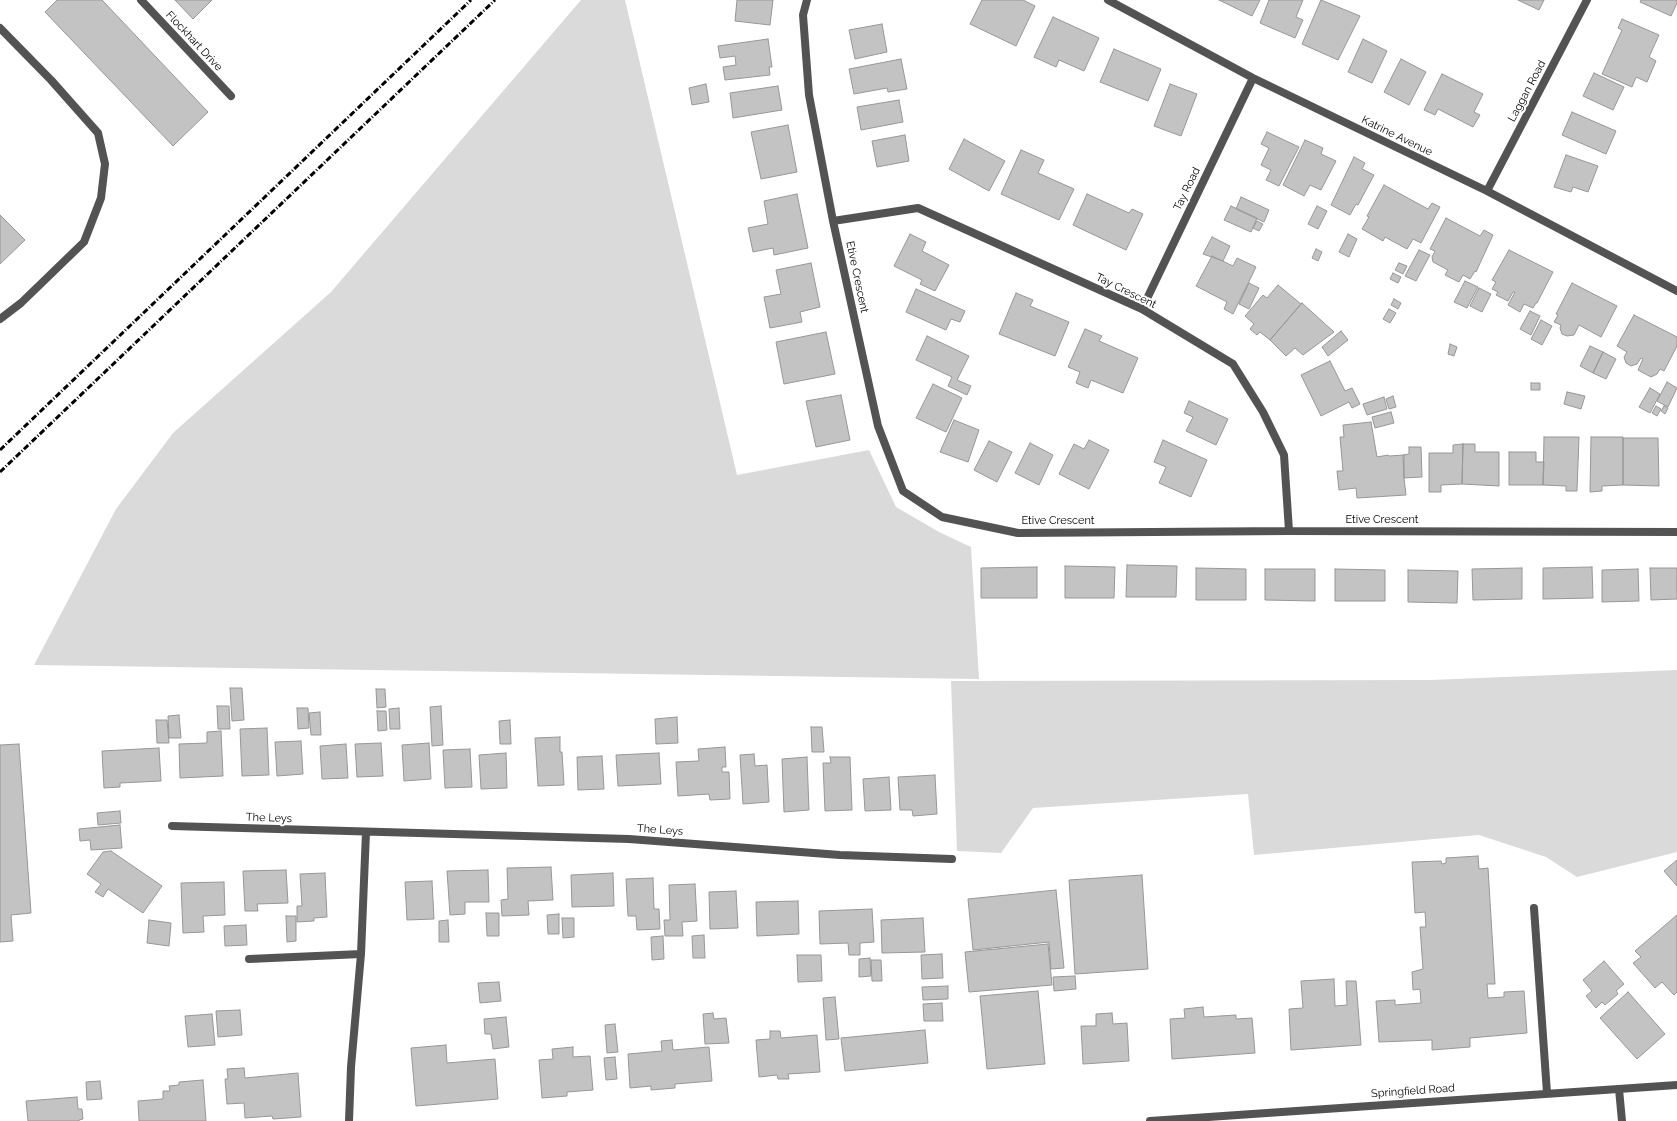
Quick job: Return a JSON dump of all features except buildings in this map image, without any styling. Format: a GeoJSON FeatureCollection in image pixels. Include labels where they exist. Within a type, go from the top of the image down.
{"type":"FeatureCollection","features":[{"type":"Feature","properties":{"kind":"street","name":"Flockhart Drive"},"geometry":{"type":"LineString","coordinates":[[141,0],[231,96]]}},
{"type":"Feature","properties":{"kind":"street","name":"Etive Crescent"},"geometry":{"type":"LineString","coordinates":[[807,0],[803,15],[809,95],[833,221],[878,426],[903,491],[942,517],[1018,532],[1677,532]]}},
{"type":"Feature","properties":{"kind":"street","name":"Katrine Avenue"},"geometry":{"type":"LineString","coordinates":[[1108,0],[1253,78],[1487,191],[1677,291]]}},
{"type":"Feature","properties":{"kind":"street","name":"Laggan Road"},"geometry":{"type":"LineString","coordinates":[[1487,191],[1587,0]]}},
{"type":"Feature","properties":{"kind":"street"},"geometry":{"type":"LineString","coordinates":[[0,28],[51,80],[98,133],[105,164],[101,198],[84,242],[21,303],[0,319]]}},
{"type":"Feature","properties":{"kind":"street","name":"Tay Road"},"geometry":{"type":"LineString","coordinates":[[1142,309],[1253,78]]}},
{"type":"Feature","properties":{"kind":"street","name":"Tay Crescent"},"geometry":{"type":"LineString","coordinates":[[833,221],[918,208],[1142,309],[1233,364],[1263,412],[1284,455],[1289,531]]}},
{"type":"Feature","properties":{"kind":"street","name":"The Leys"},"geometry":{"type":"LineString","coordinates":[[172,826],[628,839],[840,855],[952,859]]}},
{"type":"Feature","properties":{"kind":"street"},"geometry":{"type":"LineString","coordinates":[[349,1121],[351,1067],[361,954],[366,832]]}},
{"type":"Feature","properties":{"kind":"street"},"geometry":{"type":"LineString","coordinates":[[1534,908],[1547,1092]]}},
{"type":"Feature","properties":{"kind":"street"},"geometry":{"type":"LineString","coordinates":[[249,959],[361,954]]}},
{"type":"Feature","properties":{"kind":"street","name":"Springfield Road"},"geometry":{"type":"LineString","coordinates":[[1150,1121],[1547,1092],[1677,1085]]}},
{"type":"Feature","properties":{"kind":"street"},"geometry":{"type":"LineString","coordinates":[[1619,1089],[1622,1121]]}},
{"type":"Feature","properties":{"kind":"shaded area"},"geometry":{"type":"Polygon","coordinates":[[[581,0],[625,0],[737,475],[869,450],[896,507],[939,532],[971,547],[979,679],[34,665],[116,509],[173,433],[331,292],[581,0]]]}},
{"type":"Feature","properties":{"kind":"shaded area"},"geometry":{"type":"Polygon","coordinates":[[[1677,670],[1677,852],[1577,877],[1546,857],[1479,835],[1254,855],[1248,794],[1033,808],[1001,853],[957,851],[951,681],[1431,680],[1677,670]]]}},
{"type":"Feature","properties":{"kind":"railway"},"geometry":{"type":"LineString","coordinates":[[0,450],[471,0]]}},
{"type":"Feature","properties":{"kind":"railway"},"geometry":{"type":"LineString","coordinates":[[0,472],[495,0]]}}]}
